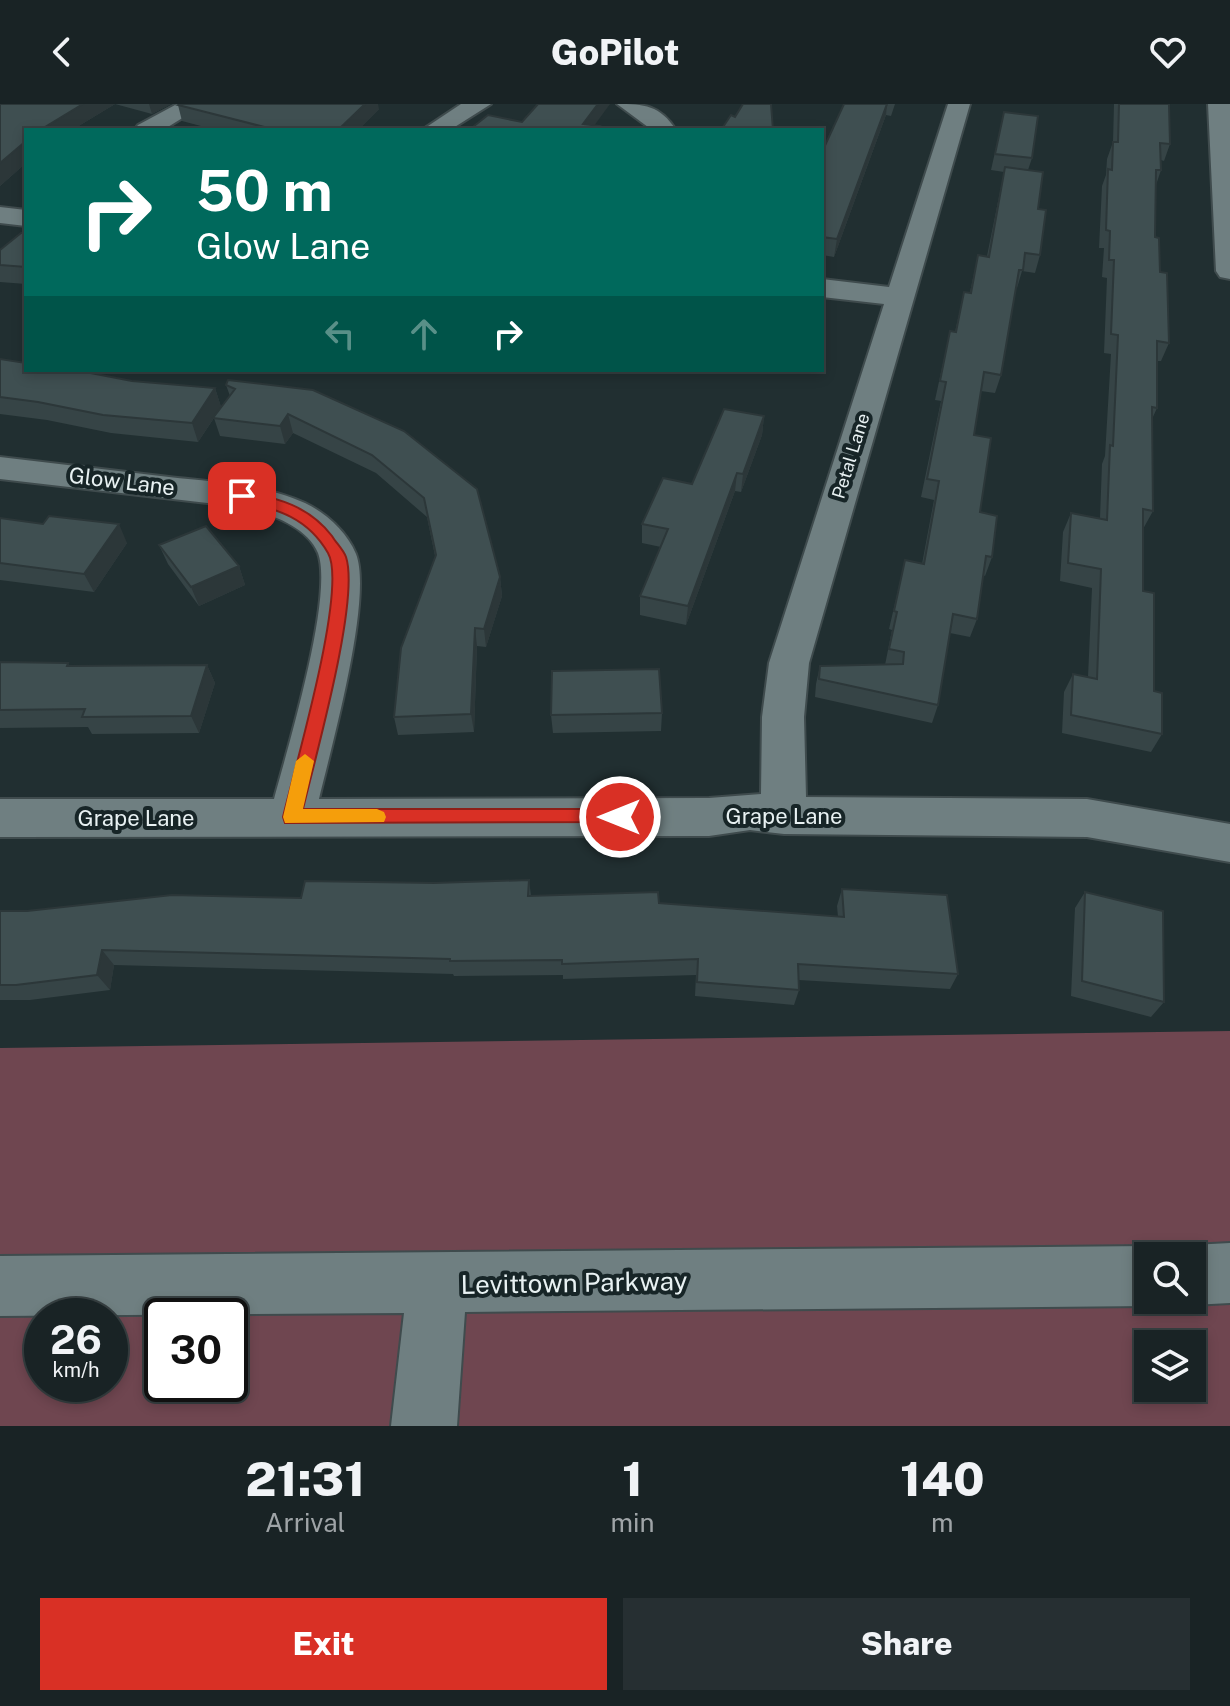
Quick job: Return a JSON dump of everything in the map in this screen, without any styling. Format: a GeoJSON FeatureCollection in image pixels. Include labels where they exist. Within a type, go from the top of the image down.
{"type":"FeatureCollection","features":[{"type":"Feature","properties":{"kind":"street"},"geometry":{"type":"LineString","coordinates":[[150,128],[194,104]]}},
{"type":"Feature","properties":{"kind":"street"},"geometry":{"type":"LineString","coordinates":[[437,128],[480,104]]}},
{"type":"Feature","properties":{"kind":"street"},"geometry":{"type":"LineString","coordinates":[[628,104],[651,115],[662,128]]}},
{"type":"Feature","properties":{"kind":"street","name":"Petal Lane"},"geometry":{"type":"LineString","coordinates":[[784,815],[783,717],[789,663],[959,104]]}},
{"type":"Feature","properties":{"kind":"street"},"geometry":{"type":"LineString","coordinates":[[1223,114],[1230,271]]}},
{"type":"Feature","properties":{"kind":"street"},"geometry":{"type":"LineString","coordinates":[[0,215],[24,218]]}},
{"type":"Feature","properties":{"kind":"street"},"geometry":{"type":"LineString","coordinates":[[824,288],[899,297]]}},
{"type":"Feature","properties":{"kind":"street","name":"Glow Lane"},"geometry":{"type":"LineString","coordinates":[[0,468],[242,496],[275,503],[317,526],[338,555],[340,601],[292,817]]}},
{"type":"Feature","properties":{"kind":"street","name":"Grape Lane"},"geometry":{"type":"LineString","coordinates":[[0,818],[709,817],[750,811],[784,815],[1087,818],[1230,843]]}},
{"type":"Feature","properties":{"kind":"street"},"geometry":{"type":"LineString","coordinates":[[1206,1274],[1230,1273]]}},
{"type":"Feature","properties":{"kind":"street","name":"Levittown Parkway"},"geometry":{"type":"LineString","coordinates":[[0,1286],[1134,1276]]}},
{"type":"Feature","properties":{"kind":"street"},"geometry":{"type":"LineString","coordinates":[[424,1426],[437,1284]]}},
{"type":"Feature","properties":{"kind":"shaded area"},"geometry":{"type":"Polygon","coordinates":[[[1230,1031],[1230,1426],[0,1426],[0,1048],[1230,1031]]]}},
{"type":"Feature","properties":{"kind":"building"},"geometry":{"type":"Polygon","coordinates":[[[0,104],[83,104],[43,128],[24,128],[24,143],[0,163],[0,104]]]}},
{"type":"Feature","properties":{"kind":"building"},"geometry":{"type":"Polygon","coordinates":[[[365,104],[340,128],[268,128],[178,105],[365,104]]]}},
{"type":"Feature","properties":{"kind":"building"},"geometry":{"type":"Polygon","coordinates":[[[538,104],[598,104],[583,124],[600,126],[472,128],[488,115],[522,122],[538,104]]]}},
{"type":"Feature","properties":{"kind":"building"},"geometry":{"type":"Polygon","coordinates":[[[743,104],[771,104],[773,128],[722,128],[731,115],[735,117],[743,104]]]}},
{"type":"Feature","properties":{"kind":"building"},"geometry":{"type":"Polygon","coordinates":[[[844,104],[887,104],[837,239],[824,237],[824,148],[844,104]]]}},
{"type":"Feature","properties":{"kind":"building"},"geometry":{"type":"Polygon","coordinates":[[[1119,104],[1169,104],[1170,144],[1160,143],[1161,170],[1156,170],[1155,237],[1159,238],[1160,272],[1167,273],[1169,343],[1157,341],[1157,408],[1152,407],[1153,511],[1143,509],[1143,591],[1154,593],[1154,691],[1162,693],[1162,734],[1071,715],[1073,674],[1097,679],[1101,569],[1068,563],[1071,513],[1107,520],[1118,335],[1111,334],[1114,260],[1109,260],[1110,231],[1106,230],[1108,169],[1112,170],[1113,142],[1118,142],[1119,104]]]}},
{"type":"Feature","properties":{"kind":"building"},"geometry":{"type":"Polygon","coordinates":[[[1004,112],[1038,116],[1032,158],[995,154],[1004,112]]]}},
{"type":"Feature","properties":{"kind":"building"},"geometry":{"type":"Polygon","coordinates":[[[1005,167],[1043,172],[1038,209],[1046,210],[1040,255],[1025,253],[1023,270],[1019,270],[1001,375],[984,372],[974,435],[991,438],[980,512],[997,516],[992,557],[986,556],[977,619],[953,614],[938,705],[819,679],[820,666],[903,664],[904,652],[889,649],[897,612],[894,611],[905,560],[924,564],[939,481],[927,479],[946,382],[940,381],[950,331],[956,332],[964,292],[971,293],[978,255],[989,257],[1005,167]]]}},
{"type":"Feature","properties":{"kind":"building"},"geometry":{"type":"Polygon","coordinates":[[[24,233],[24,267],[0,265],[0,250],[24,233]]]}},
{"type":"Feature","properties":{"kind":"building"},"geometry":{"type":"Polygon","coordinates":[[[0,359],[24,363],[24,372],[85,372],[132,381],[215,388],[192,423],[103,415],[0,397],[0,359]]]}},
{"type":"Feature","properties":{"kind":"building"},"geometry":{"type":"Polygon","coordinates":[[[228,380],[313,390],[404,431],[477,489],[500,577],[484,629],[475,628],[471,714],[394,717],[401,648],[436,555],[424,498],[372,455],[288,414],[280,426],[213,418],[235,389],[226,385],[228,380]]]}},
{"type":"Feature","properties":{"kind":"building"},"geometry":{"type":"Polygon","coordinates":[[[724,409],[764,416],[743,474],[737,473],[688,606],[640,596],[668,529],[642,524],[663,478],[692,484],[724,409]]]}},
{"type":"Feature","properties":{"kind":"building"},"geometry":{"type":"Polygon","coordinates":[[[49,516],[119,524],[84,574],[0,563],[0,518],[43,524],[49,516]]]}},
{"type":"Feature","properties":{"kind":"building"},"geometry":{"type":"Polygon","coordinates":[[[206,526],[239,566],[191,587],[159,545],[206,526]]]}},
{"type":"Feature","properties":{"kind":"building"},"geometry":{"type":"Polygon","coordinates":[[[0,662],[68,663],[67,666],[207,665],[191,716],[82,717],[85,709],[0,710],[0,662]]]}},
{"type":"Feature","properties":{"kind":"building"},"geometry":{"type":"Polygon","coordinates":[[[659,669],[662,713],[551,715],[552,671],[659,669]]]}},
{"type":"Feature","properties":{"kind":"building"},"geometry":{"type":"Polygon","coordinates":[[[529,880],[528,896],[658,892],[659,903],[844,917],[842,889],[947,895],[958,974],[798,964],[799,990],[697,982],[698,959],[562,964],[562,960],[450,961],[102,950],[97,975],[0,985],[0,911],[27,911],[172,895],[301,898],[305,881],[434,883],[529,880]]]}},
{"type":"Feature","properties":{"kind":"building"},"geometry":{"type":"Polygon","coordinates":[[[1085,892],[1163,911],[1164,1002],[1082,981],[1085,892]]]}},
{"type":"Feature","properties":{"kind":"slow traffic"},"geometry":{"type":"LineString","coordinates":[[305,761],[292,817],[377,817]]}},
{"type":"Feature","properties":{"kind":"route"},"geometry":{"type":"LineString","coordinates":[[242,496],[275,503],[296,512],[317,526],[338,555],[341,577],[339,612],[292,817],[620,817]]}}]}
